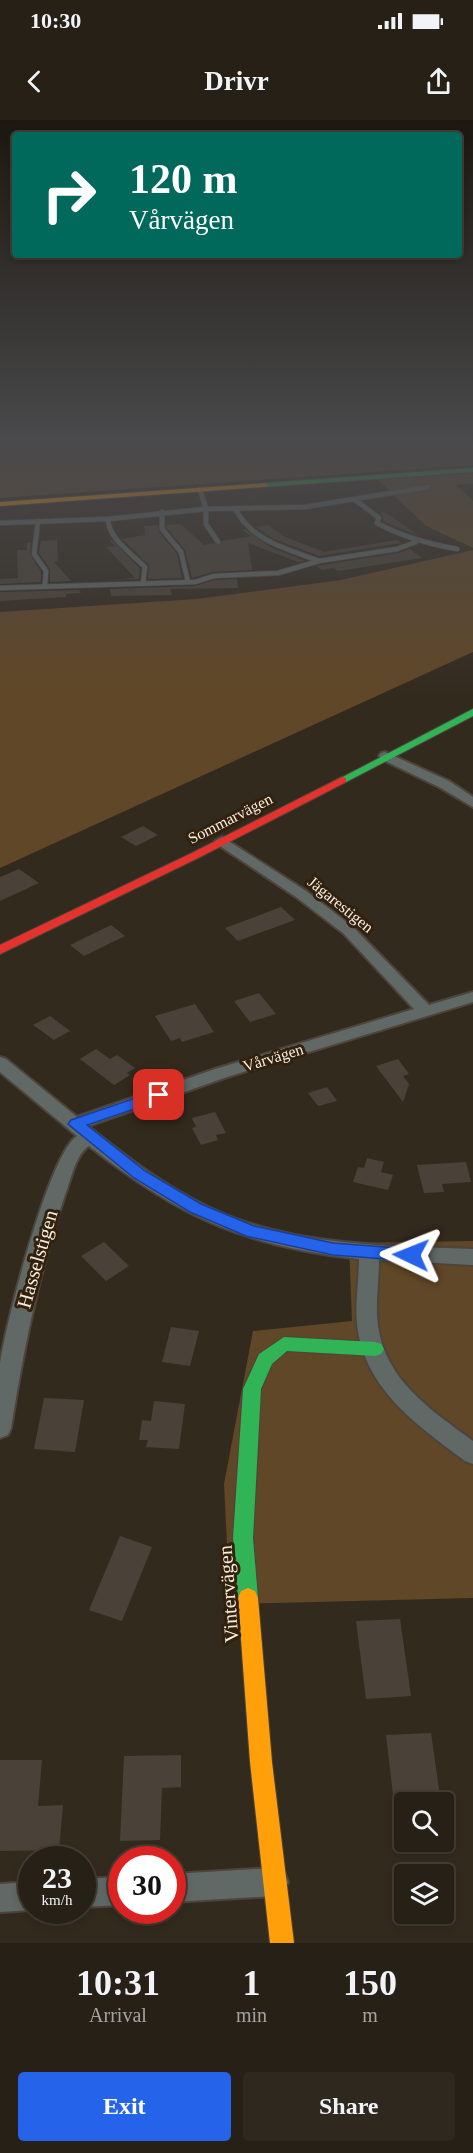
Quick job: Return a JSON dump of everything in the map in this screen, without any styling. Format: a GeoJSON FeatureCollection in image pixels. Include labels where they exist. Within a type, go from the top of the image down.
{"type":"FeatureCollection","features":[{"type":"Feature","properties":{"kind":"street","name":"Sommarvägen"},"geometry":{"type":"LineString","coordinates":[[0,951],[222,841],[473,712]]}},
{"type":"Feature","properties":{"kind":"street"},"geometry":{"type":"LineString","coordinates":[[385,756],[444,784],[473,802]]}},
{"type":"Feature","properties":{"kind":"street","name":"Jägarestigen"},"geometry":{"type":"LineString","coordinates":[[222,841],[301,894],[348,930],[425,1011]]}},
{"type":"Feature","properties":{"kind":"street","name":"Vårvägen"},"geometry":{"type":"LineString","coordinates":[[83,1130],[221,1073],[473,997]]}},
{"type":"Feature","properties":{"kind":"street"},"geometry":{"type":"LineString","coordinates":[[0,1064],[140,1174],[195,1208],[251,1232],[369,1254],[473,1257]]}},
{"type":"Feature","properties":{"kind":"street","name":"Hasselstigen"},"geometry":{"type":"LineString","coordinates":[[0,1428],[17,1329],[39,1243],[67,1164],[83,1130]]}},
{"type":"Feature","properties":{"kind":"street"},"geometry":{"type":"LineString","coordinates":[[369,1254],[368,1327],[380,1369],[403,1399],[473,1454]]}},
{"type":"Feature","properties":{"kind":"street","name":"Vintervägen"},"geometry":{"type":"LineString","coordinates":[[282,1943],[261,1762],[243,1538],[252,1389],[265,1359],[284,1344],[375,1349]]}},
{"type":"Feature","properties":{"kind":"street"},"geometry":{"type":"LineString","coordinates":[[186,1887],[274,1882]]}},
{"type":"Feature","properties":{"kind":"street"},"geometry":{"type":"LineString","coordinates":[[0,1898],[18,1897]]}},
{"type":"Feature","properties":{"kind":"lane"},"geometry":{"type":"LineString","coordinates":[[37,528],[34,554],[46,571],[45,585]]}},
{"type":"Feature","properties":{"kind":"lane"},"geometry":{"type":"LineString","coordinates":[[109,528],[145,567],[143,583]]}},
{"type":"Feature","properties":{"kind":"lane"},"geometry":{"type":"LineString","coordinates":[[161,528],[180,549],[188,582]]}},
{"type":"Feature","properties":{"kind":"lane"},"geometry":{"type":"LineString","coordinates":[[209,528],[218,542]]}},
{"type":"Feature","properties":{"kind":"lane"},"geometry":{"type":"LineString","coordinates":[[250,528],[260,537],[319,561]]}},
{"type":"Feature","properties":{"kind":"lane"},"geometry":{"type":"LineString","coordinates":[[387,528],[416,542],[457,549]]}},
{"type":"Feature","properties":{"kind":"lane"},"geometry":{"type":"LineString","coordinates":[[0,588],[188,582],[209,580],[214,576],[278,573],[319,561],[397,549],[416,542]]}},
{"type":"Feature","properties":{"kind":"shaded area"},"geometry":{"type":"Polygon","coordinates":[[[430,528],[473,528],[473,548],[430,528]]]}},
{"type":"Feature","properties":{"kind":"shaded area"},"geometry":{"type":"Polygon","coordinates":[[[473,550],[473,652],[0,868],[0,612],[196,599],[341,580],[473,550]]]}},
{"type":"Feature","properties":{"kind":"shaded area"},"geometry":{"type":"Polygon","coordinates":[[[473,1241],[473,1598],[230,1604],[224,1484],[253,1331],[352,1321],[349,1243],[473,1241]]]}},
{"type":"Feature","properties":{"kind":"building"},"geometry":{"type":"Polygon","coordinates":[[[144,528],[158,528],[159,532],[177,554],[182,578],[148,579],[149,565],[122,539],[145,535],[144,528]]]}},
{"type":"Feature","properties":{"kind":"building"},"geometry":{"type":"Polygon","coordinates":[[[167,528],[185,528],[204,545],[213,543],[219,546],[222,541],[251,536],[242,530],[245,529],[270,547],[305,561],[298,562],[248,543],[252,570],[213,572],[192,578],[185,550],[167,528]]]}},
{"type":"Feature","properties":{"kind":"building"},"geometry":{"type":"Polygon","coordinates":[[[258,528],[272,528],[283,536],[324,552],[397,540],[401,543],[319,556],[274,539],[258,528]]]}},
{"type":"Feature","properties":{"kind":"building"},"geometry":{"type":"Polygon","coordinates":[[[400,528],[408,528],[419,536],[400,528]]]}},
{"type":"Feature","properties":{"kind":"building"},"geometry":{"type":"Polygon","coordinates":[[[57,540],[58,561],[54,562],[71,581],[50,582],[50,569],[39,553],[41,541],[57,540]]]}},
{"type":"Feature","properties":{"kind":"building"},"geometry":{"type":"Polygon","coordinates":[[[112,540],[140,569],[139,579],[110,580],[135,578],[106,547],[115,546],[110,541],[112,540]]]}},
{"type":"Feature","properties":{"kind":"building"},"geometry":{"type":"Polygon","coordinates":[[[31,542],[30,554],[41,572],[41,582],[0,584],[0,579],[18,578],[17,550],[27,550],[27,543],[31,542]]]}},
{"type":"Feature","properties":{"kind":"building"},"geometry":{"type":"Polygon","coordinates":[[[410,549],[422,558],[338,571],[333,568],[322,570],[316,566],[398,553],[410,549]]]}},
{"type":"Feature","properties":{"kind":"building"},"geometry":{"type":"Polygon","coordinates":[[[237,579],[238,588],[170,589],[172,595],[111,596],[110,589],[195,586],[215,580],[237,579]]]}},
{"type":"Feature","properties":{"kind":"building"},"geometry":{"type":"Polygon","coordinates":[[[79,590],[81,593],[66,594],[66,597],[0,601],[0,592],[79,590]]]}},
{"type":"Feature","properties":{"kind":"building"},"geometry":{"type":"Polygon","coordinates":[[[143,826],[158,835],[136,846],[121,837],[143,826]]]}},
{"type":"Feature","properties":{"kind":"building"},"geometry":{"type":"Polygon","coordinates":[[[19,869],[39,883],[0,901],[0,877],[19,869]]]}},
{"type":"Feature","properties":{"kind":"building"},"geometry":{"type":"Polygon","coordinates":[[[281,907],[295,920],[238,941],[225,928],[281,907]]]}},
{"type":"Feature","properties":{"kind":"building"},"geometry":{"type":"Polygon","coordinates":[[[111,925],[125,936],[84,956],[70,945],[111,925]]]}},
{"type":"Feature","properties":{"kind":"building"},"geometry":{"type":"Polygon","coordinates":[[[259,993],[276,1014],[250,1022],[234,1001],[259,993]]]}},
{"type":"Feature","properties":{"kind":"building"},"geometry":{"type":"Polygon","coordinates":[[[195,1004],[214,1032],[182,1042],[180,1038],[171,1041],[155,1016],[195,1004]]]}},
{"type":"Feature","properties":{"kind":"building"},"geometry":{"type":"Polygon","coordinates":[[[50,1016],[70,1031],[54,1040],[33,1025],[50,1016]]]}},
{"type":"Feature","properties":{"kind":"building"},"geometry":{"type":"Polygon","coordinates":[[[96,1049],[110,1059],[117,1055],[135,1068],[127,1073],[130,1075],[114,1085],[80,1059],[96,1049]]]}},
{"type":"Feature","properties":{"kind":"building"},"geometry":{"type":"Polygon","coordinates":[[[398,1059],[409,1074],[403,1076],[409,1084],[403,1102],[376,1066],[398,1059]]]}},
{"type":"Feature","properties":{"kind":"building"},"geometry":{"type":"Polygon","coordinates":[[[327,1087],[337,1101],[318,1106],[308,1093],[327,1087]]]}},
{"type":"Feature","properties":{"kind":"building"},"geometry":{"type":"Polygon","coordinates":[[[215,1112],[226,1133],[216,1135],[218,1140],[201,1145],[192,1128],[196,1127],[192,1118],[215,1112]]]}},
{"type":"Feature","properties":{"kind":"building"},"geometry":{"type":"Polygon","coordinates":[[[367,1158],[384,1162],[381,1172],[393,1175],[388,1190],[353,1182],[358,1167],[364,1168],[367,1158]]]}},
{"type":"Feature","properties":{"kind":"building"},"geometry":{"type":"Polygon","coordinates":[[[466,1162],[471,1182],[442,1184],[444,1192],[424,1193],[417,1165],[466,1162]]]}},
{"type":"Feature","properties":{"kind":"building"},"geometry":{"type":"Polygon","coordinates":[[[104,1242],[129,1266],[106,1281],[81,1256],[104,1242]]]}},
{"type":"Feature","properties":{"kind":"building"},"geometry":{"type":"Polygon","coordinates":[[[171,1327],[199,1331],[190,1366],[162,1362],[171,1327]]]}},
{"type":"Feature","properties":{"kind":"building"},"geometry":{"type":"Polygon","coordinates":[[[44,1398],[84,1400],[75,1452],[34,1449],[44,1398]]]}},
{"type":"Feature","properties":{"kind":"building"},"geometry":{"type":"Polygon","coordinates":[[[154,1401],[185,1404],[179,1449],[146,1447],[148,1440],[139,1440],[142,1420],[151,1421],[154,1401]]]}},
{"type":"Feature","properties":{"kind":"building"},"geometry":{"type":"Polygon","coordinates":[[[120,1536],[152,1547],[122,1621],[89,1610],[120,1536]]]}},
{"type":"Feature","properties":{"kind":"building"},"geometry":{"type":"Polygon","coordinates":[[[400,1619],[411,1696],[366,1699],[356,1621],[400,1619]]]}},
{"type":"Feature","properties":{"kind":"building"},"geometry":{"type":"Polygon","coordinates":[[[431,1733],[439,1792],[394,1792],[394,1803],[386,1735],[431,1733]]]}},
{"type":"Feature","properties":{"kind":"building"},"geometry":{"type":"Polygon","coordinates":[[[181,1755],[181,1787],[162,1788],[160,1840],[120,1841],[124,1756],[181,1755]]]}},
{"type":"Feature","properties":{"kind":"building"},"geometry":{"type":"Polygon","coordinates":[[[0,1760],[42,1760],[38,1806],[63,1805],[59,1846],[18,1846],[18,1851],[0,1851],[0,1760]]]}},
{"type":"Feature","properties":{"kind":"traffic: fast"},"geometry":{"type":"LineString","coordinates":[[342,780],[473,712]]}},
{"type":"Feature","properties":{"kind":"traffic: fast"},"geometry":{"type":"LineString","coordinates":[[248,1598],[243,1538],[252,1389],[265,1359],[284,1344],[375,1349]]}},
{"type":"Feature","properties":{"kind":"traffic: slow"},"geometry":{"type":"LineString","coordinates":[[248,1598],[261,1762],[282,1943]]}},
{"type":"Feature","properties":{"kind":"traffic: jam"},"geometry":{"type":"LineString","coordinates":[[0,950],[196,855],[342,780]]}},
{"type":"Feature","properties":{"kind":"route"},"geometry":{"type":"LineString","coordinates":[[159,1095],[76,1124],[140,1174],[195,1208],[251,1232],[333,1249],[369,1254],[411,1255]]}}]}
